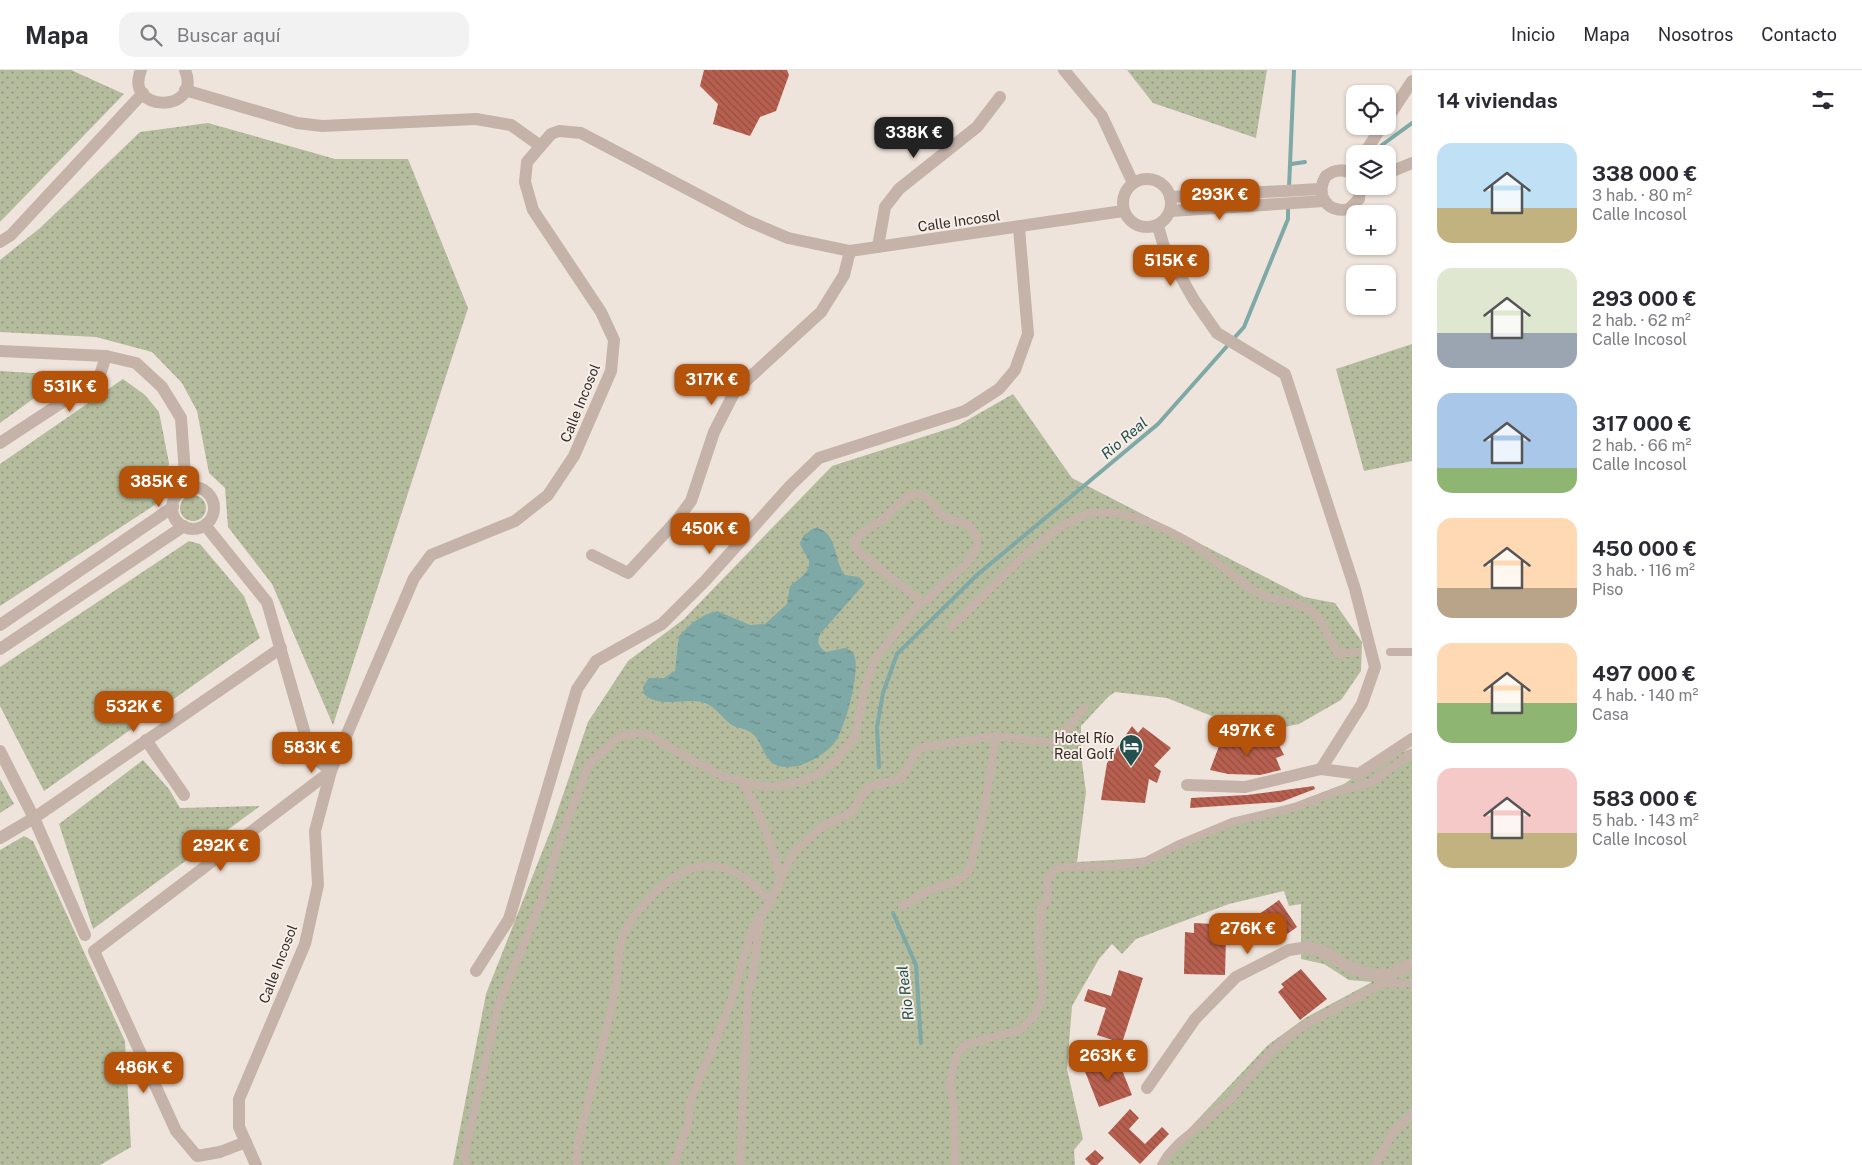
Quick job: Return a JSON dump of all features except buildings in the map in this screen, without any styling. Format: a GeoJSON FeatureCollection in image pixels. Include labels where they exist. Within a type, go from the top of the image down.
{"type":"FeatureCollection","features":[{"type":"Feature","properties":{"kind":"street"},"geometry":{"type":"LineString","coordinates":[[138,71],[143,93],[154,102],[169,103],[181,96],[185,90],[187,82],[185,70]]}},
{"type":"Feature","properties":{"kind":"street"},"geometry":{"type":"LineString","coordinates":[[1064,70],[1102,116],[1133,183]]}},
{"type":"Feature","properties":{"kind":"street"},"geometry":{"type":"LineString","coordinates":[[1396,106],[1412,81]]}},
{"type":"Feature","properties":{"kind":"street"},"geometry":{"type":"LineString","coordinates":[[185,90],[297,123],[322,126],[476,119],[502,123],[511,125],[539,145]]}},
{"type":"Feature","properties":{"kind":"street"},"geometry":{"type":"LineString","coordinates":[[0,242],[11,235],[143,93]]}},
{"type":"Feature","properties":{"kind":"street"},"geometry":{"type":"LineString","coordinates":[[878,247],[885,207],[899,189],[977,127],[1000,97]]}},
{"type":"Feature","properties":{"kind":"street","name":"Calle Incosol"},"geometry":{"type":"LineString","coordinates":[[256,1165],[239,1128],[239,1099],[305,944],[318,885],[315,831],[331,771],[414,578],[431,555],[515,522],[548,495],[574,456],[611,371],[614,340],[602,312],[533,210],[525,182],[527,162],[539,145],[551,134],[560,131],[581,133],[748,221],[788,238],[850,251],[1123,212]]}},
{"type":"Feature","properties":{"kind":"street"},"geometry":{"type":"LineString","coordinates":[[1396,170],[1412,163]]}},
{"type":"Feature","properties":{"kind":"street"},"geometry":{"type":"LineString","coordinates":[[1322,195],[1322,182],[1331,172],[1346,170]]}},
{"type":"Feature","properties":{"kind":"street"},"geometry":{"type":"LineString","coordinates":[[1151,179],[1166,188],[1170,197],[1170,211],[1166,219],[1158,226],[1144,228],[1131,223],[1123,212],[1124,196],[1133,183],[1151,179]]}},
{"type":"Feature","properties":{"kind":"street"},"geometry":{"type":"LineString","coordinates":[[1170,197],[1299,189],[1322,195],[1335,210],[1349,209],[1359,199],[1359,195]]}},
{"type":"Feature","properties":{"kind":"street"},"geometry":{"type":"LineString","coordinates":[[1170,211],[1303,203],[1322,195]]}},
{"type":"Feature","properties":{"kind":"street"},"geometry":{"type":"LineString","coordinates":[[1158,226],[1169,254],[1194,300],[1217,333],[1252,352],[1285,374],[1355,589],[1375,667],[1362,704],[1321,769]]}},
{"type":"Feature","properties":{"kind":"street"},"geometry":{"type":"LineString","coordinates":[[476,971],[509,919],[576,689],[596,661],[662,624],[705,582],[790,486],[820,458],[965,411],[999,389],[1015,370],[1028,334],[1019,228]]}},
{"type":"Feature","properties":{"kind":"street"},"geometry":{"type":"LineString","coordinates":[[592,555],[628,573],[677,520],[691,501],[714,432],[735,391],[821,312],[844,276],[850,251]]}},
{"type":"Feature","properties":{"kind":"street"},"geometry":{"type":"LineString","coordinates":[[0,351],[106,356],[136,364],[162,387],[181,418],[186,488]]}},
{"type":"Feature","properties":{"kind":"street"},"geometry":{"type":"LineString","coordinates":[[0,443],[99,378],[106,356]]}},
{"type":"Feature","properties":{"kind":"street"},"geometry":{"type":"LineString","coordinates":[[186,488],[199,488],[210,496],[214,508],[213,514],[205,525],[195,528],[184,526],[176,518],[173,507],[176,496],[186,488]]}},
{"type":"Feature","properties":{"kind":"street"},"geometry":{"type":"LineString","coordinates":[[0,625],[173,507]]}},
{"type":"Feature","properties":{"kind":"street"},"geometry":{"type":"LineString","coordinates":[[205,525],[268,602],[311,755],[331,771],[94,951],[176,1132],[197,1156],[220,1152],[246,1142]]}},
{"type":"Feature","properties":{"kind":"street"},"geometry":{"type":"LineString","coordinates":[[0,649],[184,526]]}},
{"type":"Feature","properties":{"kind":"street"},"geometry":{"type":"LineString","coordinates":[[0,838],[34,818],[280,648]]}},
{"type":"Feature","properties":{"kind":"street"},"geometry":{"type":"LineString","coordinates":[[1187,785],[1245,787],[1321,769],[1359,774],[1412,739]]}},
{"type":"Feature","properties":{"kind":"street"},"geometry":{"type":"LineString","coordinates":[[146,740],[184,795]]}},
{"type":"Feature","properties":{"kind":"street"},"geometry":{"type":"LineString","coordinates":[[0,751],[34,818],[85,935]]}},
{"type":"Feature","properties":{"kind":"street"},"geometry":{"type":"LineString","coordinates":[[1147,1088],[1195,1018],[1236,977],[1289,950],[1308,947],[1326,953],[1349,968],[1370,974],[1389,975],[1412,964]]}},
{"type":"Feature","properties":{"kind":"lane"},"geometry":{"type":"LineString","coordinates":[[467,1165],[464,1156],[498,1006],[541,902],[559,843],[589,764],[618,737],[627,733],[647,734],[725,777],[769,787],[800,782],[820,773],[834,762],[855,736],[865,688],[875,659],[921,601],[866,559],[858,551],[854,541],[861,532],[883,519],[904,498],[912,494],[920,494],[925,497],[946,518],[969,525],[977,536],[978,543],[968,562],[934,591],[928,601]]}},
{"type":"Feature","properties":{"kind":"lane"},"geometry":{"type":"LineString","coordinates":[[951,627],[973,603],[1052,532],[1079,517],[1094,512],[1144,519],[1194,544],[1260,594],[1308,609],[1319,620],[1338,654],[1357,652]]}},
{"type":"Feature","properties":{"kind":"lane"},"geometry":{"type":"LineString","coordinates":[[1390,652],[1412,652]]}},
{"type":"Feature","properties":{"kind":"lane"},"geometry":{"type":"LineString","coordinates":[[674,1165],[688,1124],[690,1102],[730,1005],[737,984],[746,943],[752,929],[770,902],[791,857],[823,826],[851,813],[872,784],[901,779],[916,752],[924,747],[996,736],[1055,743],[1084,708]]}},
{"type":"Feature","properties":{"kind":"lane"},"geometry":{"type":"LineString","coordinates":[[902,906],[933,889],[953,884],[967,874],[984,812],[996,736]]}},
{"type":"Feature","properties":{"kind":"lane"},"geometry":{"type":"LineString","coordinates":[[956,1165],[954,1107],[950,1084],[954,1063],[958,1053],[965,1045],[1020,1030],[1035,1016],[1043,995],[1039,943],[1041,908],[1048,900],[1047,882],[1054,870],[1064,867],[1118,866],[1146,861],[1177,845],[1232,822],[1295,807],[1338,791],[1371,783],[1412,753]]}},
{"type":"Feature","properties":{"kind":"lane"},"geometry":{"type":"LineString","coordinates":[[741,781],[760,812],[770,839],[780,879]]}},
{"type":"Feature","properties":{"kind":"lane"},"geometry":{"type":"LineString","coordinates":[[576,1165],[580,1140],[616,987],[623,936],[634,914],[660,887],[676,874],[700,866],[726,868],[747,878],[770,902]]}},
{"type":"Feature","properties":{"kind":"lane"},"geometry":{"type":"LineString","coordinates":[[740,1165],[748,993],[754,970],[760,918]]}},
{"type":"Feature","properties":{"kind":"lane"},"geometry":{"type":"LineString","coordinates":[[1161,1165],[1179,1142],[1230,1100],[1257,1066],[1284,1040],[1305,1025],[1381,984],[1412,983]]}},
{"type":"Feature","properties":{"kind":"lane"},"geometry":{"type":"LineString","coordinates":[[1375,1165],[1394,1130],[1412,1113]]}},
{"type":"Feature","properties":{"kind":"green space"},"geometry":{"type":"Polygon","coordinates":[[[0,70],[71,70],[124,94],[0,222],[0,70]]]}},
{"type":"Feature","properties":{"kind":"green space"},"geometry":{"type":"Polygon","coordinates":[[[1127,70],[1267,70],[1256,138],[1153,103],[1127,70]]]}},
{"type":"Feature","properties":{"kind":"green space"},"geometry":{"type":"Polygon","coordinates":[[[208,123],[335,159],[408,159],[468,308],[333,725],[272,584],[228,527],[225,488],[209,473],[197,411],[182,383],[152,352],[96,337],[0,332],[0,260],[40,228],[140,132],[208,123]]]}},
{"type":"Feature","properties":{"kind":"green space"},"geometry":{"type":"Polygon","coordinates":[[[1412,344],[1412,461],[1364,471],[1336,369],[1412,344]]]}},
{"type":"Feature","properties":{"kind":"green space"},"geometry":{"type":"Polygon","coordinates":[[[0,371],[66,375],[0,423],[0,371]]]}},
{"type":"Feature","properties":{"kind":"green space"},"geometry":{"type":"Polygon","coordinates":[[[123,379],[145,395],[159,412],[169,463],[164,499],[0,606],[0,464],[123,379]]]}},
{"type":"Feature","properties":{"kind":"green space"},"geometry":{"type":"Polygon","coordinates":[[[1013,394],[1072,478],[1304,597],[1335,603],[1362,642],[1361,671],[1341,700],[1299,724],[1254,733],[1167,698],[1115,692],[1108,697],[1081,726],[1081,755],[1086,792],[1077,862],[1145,858],[1220,826],[1289,805],[1344,784],[1372,765],[1412,748],[1412,1165],[1157,1165],[1165,1154],[1268,1045],[1305,1018],[1372,982],[1349,980],[1324,964],[1301,959],[1301,904],[1289,906],[1284,891],[1229,904],[1136,939],[1122,954],[1112,944],[1099,959],[1072,1006],[1067,1069],[1083,1139],[1074,1150],[1075,1165],[453,1165],[486,994],[552,827],[588,722],[628,661],[684,619],[832,466],[957,426],[1013,394]]]}},
{"type":"Feature","properties":{"kind":"green space"},"geometry":{"type":"Polygon","coordinates":[[[193,495],[202,499],[206,508],[202,517],[193,521],[184,517],[180,508],[184,499],[193,495]]]}},
{"type":"Feature","properties":{"kind":"green space"},"geometry":{"type":"Polygon","coordinates":[[[189,541],[200,544],[244,596],[260,638],[44,791],[0,706],[0,667],[189,541]]]}},
{"type":"Feature","properties":{"kind":"green space"},"geometry":{"type":"Polygon","coordinates":[[[143,760],[169,789],[180,808],[260,806],[93,929],[59,824],[143,760]]]}},
{"type":"Feature","properties":{"kind":"green space"},"geometry":{"type":"Polygon","coordinates":[[[0,779],[14,804],[0,813],[0,779]]]}},
{"type":"Feature","properties":{"kind":"green space"},"geometry":{"type":"Polygon","coordinates":[[[24,836],[33,841],[125,1041],[131,1147],[100,1165],[0,1165],[0,850],[24,836]]]}},
{"type":"Feature","properties":{"kind":"water"},"geometry":{"type":"Polygon","coordinates":[[[814,528],[822,530],[831,540],[838,562],[845,575],[859,577],[865,583],[821,633],[818,641],[821,648],[826,652],[845,648],[851,651],[856,663],[854,686],[839,735],[828,750],[802,765],[778,766],[767,757],[751,732],[732,725],[709,705],[694,701],[668,702],[651,699],[644,694],[643,687],[649,678],[664,678],[675,671],[679,636],[692,623],[705,615],[717,611],[750,625],[765,624],[787,604],[790,586],[803,576],[809,565],[809,561],[800,543],[804,535],[814,528]]]}},
{"type":"Feature","properties":{"kind":"waterway","name":"Rio Real"},"geometry":{"type":"LineString","coordinates":[[1289,188],[1294,70]]}},
{"type":"Feature","properties":{"kind":"waterway"},"geometry":{"type":"LineString","coordinates":[[1382,145],[1412,123]]}},
{"type":"Feature","properties":{"kind":"waterway"},"geometry":{"type":"LineString","coordinates":[[1291,164],[1305,162]]}},
{"type":"Feature","properties":{"kind":"waterway","name":"Rio Real"},"geometry":{"type":"LineString","coordinates":[[879,767],[877,727],[883,693],[897,654],[977,575],[1158,424],[1244,327],[1288,219],[1288,205]]}},
{"type":"Feature","properties":{"kind":"waterway","name":"Rio Real"},"geometry":{"type":"LineString","coordinates":[[893,913],[916,965],[921,1043]]}},
{"type":"Feature","properties":{"kind":"place","name":"Hotel Río Real Golf"},"geometry":{"type":"Point","coordinates":[1131,767]}}]}
